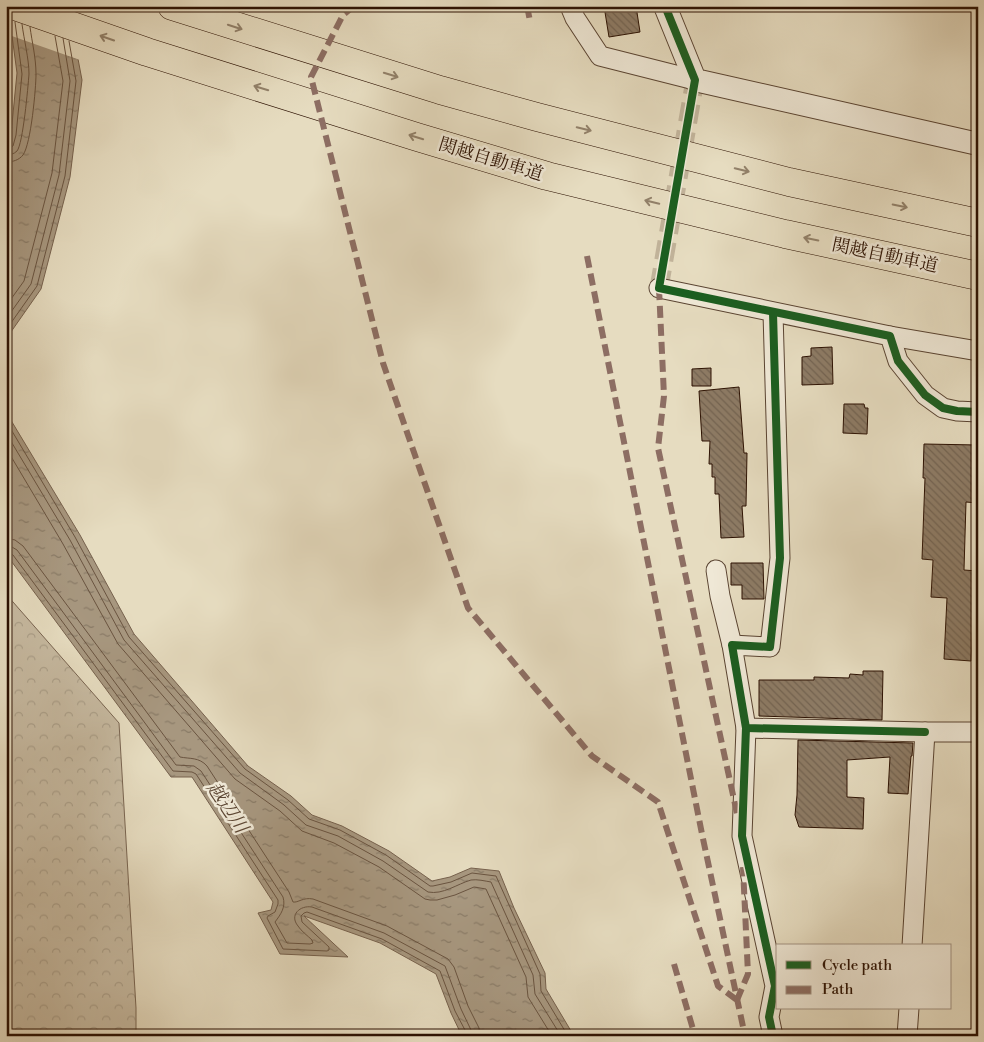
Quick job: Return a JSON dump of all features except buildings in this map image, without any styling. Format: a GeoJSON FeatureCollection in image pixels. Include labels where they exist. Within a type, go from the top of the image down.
{"type":"FeatureCollection","features":[{"type":"Feature","properties":{"kind":"highway","name":"関越自動車道"},"geometry":{"type":"LineString","coordinates":[[15,6],[147,52],[547,176],[785,234],[978,276]]}},
{"type":"Feature","properties":{"kind":"highway"},"geometry":{"type":"LineString","coordinates":[[172,6],[430,87],[537,117],[789,182],[978,223]]}},
{"type":"Feature","properties":{"kind":"street"},"geometry":{"type":"LineString","coordinates":[[570,6],[575,18],[600,56],[695,80],[978,144]]}},
{"type":"Feature","properties":{"kind":"street"},"geometry":{"type":"LineString","coordinates":[[665,6],[695,80]]}},
{"type":"Feature","properties":{"kind":"street"},"geometry":{"type":"LineString","coordinates":[[660,288],[773,313],[978,351]]}},
{"type":"Feature","properties":{"kind":"street"},"geometry":{"type":"LineString","coordinates":[[732,645],[770,648],[780,558],[773,313]]}},
{"type":"Feature","properties":{"kind":"street"},"geometry":{"type":"LineString","coordinates":[[890,336],[898,361],[925,395],[943,408],[978,412]]}},
{"type":"Feature","properties":{"kind":"street"},"geometry":{"type":"LineString","coordinates":[[716,570],[720,596],[732,645],[746,728],[742,836],[775,986],[769,1017],[773,1036]]}},
{"type":"Feature","properties":{"kind":"street"},"geometry":{"type":"LineString","coordinates":[[746,728],[978,732]]}},
{"type":"Feature","properties":{"kind":"street"},"geometry":{"type":"LineString","coordinates":[[912,944],[925,732]]}},
{"type":"Feature","properties":{"kind":"street"},"geometry":{"type":"LineString","coordinates":[[907,1036],[909,1010]]}},
{"type":"Feature","properties":{"kind":"green space"},"geometry":{"type":"Polygon","coordinates":[[[6,594],[119,723],[136,1008],[136,1036],[6,1036],[6,594]]]}},
{"type":"Feature","properties":{"kind":"water"},"geometry":{"type":"Polygon","coordinates":[[[8,6],[68,6],[82,80],[70,177],[41,289],[6,339],[6,151],[11,134],[17,73],[8,6]]]}},
{"type":"Feature","properties":{"kind":"water","name":"越辺川"},"geometry":{"type":"Polygon","coordinates":[[[6,412],[80,535],[134,634],[248,766],[291,796],[312,815],[342,826],[389,851],[432,881],[450,877],[471,868],[499,871],[514,908],[545,973],[546,989],[574,1036],[462,1036],[436,974],[380,943],[304,916],[348,957],[280,954],[258,913],[271,910],[273,902],[192,777],[171,777],[6,554],[6,412]]]}},
{"type":"Feature","properties":{"kind":"pier"},"geometry":{"type":"Polygon","coordinates":[[[6,6],[71,6],[80,60],[9,35],[6,6]]]}},
{"type":"Feature","properties":{"kind":"tunnel"},"geometry":{"type":"LineString","coordinates":[[659,288],[695,80]]}},
{"type":"Feature","properties":{"kind":"marked path"},"geometry":{"type":"LineString","coordinates":[[354,6],[343,15],[311,77],[383,363],[468,608],[592,756],[658,802],[718,986],[737,1000]]}},
{"type":"Feature","properties":{"kind":"marked path"},"geometry":{"type":"LineString","coordinates":[[527,6],[530,21]]}},
{"type":"Feature","properties":{"kind":"marked path"},"geometry":{"type":"LineString","coordinates":[[587,256],[702,834],[745,1036]]}},
{"type":"Feature","properties":{"kind":"marked path"},"geometry":{"type":"LineString","coordinates":[[659,288],[664,396],[658,448],[738,818]]}},
{"type":"Feature","properties":{"kind":"marked path"},"geometry":{"type":"LineString","coordinates":[[737,1000],[748,974],[743,867]]}},
{"type":"Feature","properties":{"kind":"marked path"},"geometry":{"type":"LineString","coordinates":[[674,964],[695,1036]]}},
{"type":"Feature","properties":{"kind":"cycle path"},"geometry":{"type":"LineString","coordinates":[[665,6],[695,80],[659,288],[890,336],[898,361],[925,395],[943,408],[978,412]]}},
{"type":"Feature","properties":{"kind":"cycle path"},"geometry":{"type":"LineString","coordinates":[[773,313],[780,558],[770,647],[732,645],[746,728],[925,732]]}},
{"type":"Feature","properties":{"kind":"cycle path"},"geometry":{"type":"LineString","coordinates":[[746,728],[742,836],[775,986],[769,1017],[773,1036]]}}]}
